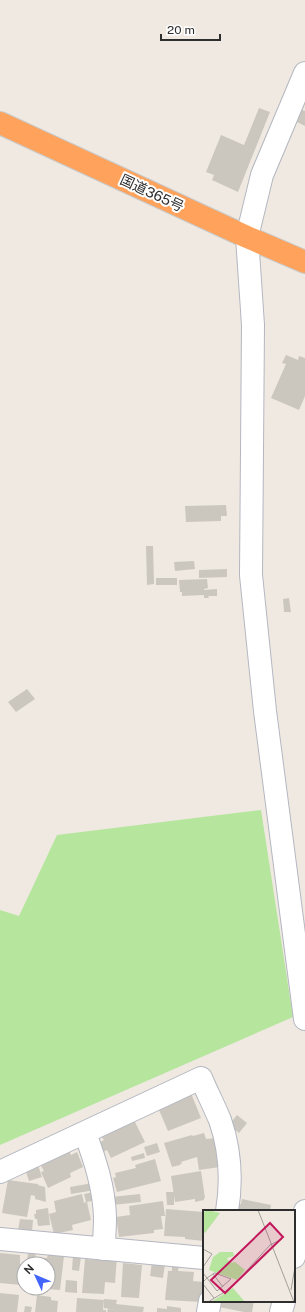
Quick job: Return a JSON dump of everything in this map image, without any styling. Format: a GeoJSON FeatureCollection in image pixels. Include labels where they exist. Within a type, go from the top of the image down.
{"type":"FeatureCollection","features":[{"type":"Feature","properties":{"kind":"highway","name":"国道365号"},"geometry":{"type":"LineString","coordinates":[[0,123],[247,237],[305,262]]}},
{"type":"Feature","properties":{"kind":"street"},"geometry":{"type":"LineString","coordinates":[[305,74],[262,175],[247,237],[253,325],[251,574],[265,711],[305,1019]]}},
{"type":"Feature","properties":{"kind":"street"},"geometry":{"type":"LineString","coordinates":[[0,1172],[201,1078],[220,1120],[226,1142],[229,1166],[229,1195],[227,1210]]}},
{"type":"Feature","properties":{"kind":"street"},"geometry":{"type":"LineString","coordinates":[[85,1133],[101,1184],[105,1218],[104,1249]]}},
{"type":"Feature","properties":{"kind":"street"},"geometry":{"type":"LineString","coordinates":[[295,1253],[305,1211]]}},
{"type":"Feature","properties":{"kind":"street"},"geometry":{"type":"LineString","coordinates":[[0,1239],[203,1258]]}},
{"type":"Feature","properties":{"kind":"street"},"geometry":{"type":"LineString","coordinates":[[208,1312],[210,1302]]}},
{"type":"Feature","properties":{"kind":"street"},"geometry":{"type":"LineString","coordinates":[[281,1312],[284,1302]]}},
{"type":"Feature","properties":{"kind":"green space"},"geometry":{"type":"Polygon","coordinates":[[[261,810],[293,1017],[0,1145],[0,910],[19,916],[57,835],[261,810]]]}},
{"type":"Feature","properties":{"kind":"building"},"geometry":{"type":"Polygon","coordinates":[[[259,108],[270,112],[238,192],[212,180],[214,175],[206,172],[221,135],[244,145],[259,108]]]}},
{"type":"Feature","properties":{"kind":"building"},"geometry":{"type":"Polygon","coordinates":[[[300,109],[305,111],[305,126],[295,121],[300,109]]]}},
{"type":"Feature","properties":{"kind":"building"},"geometry":{"type":"Polygon","coordinates":[[[286,355],[298,360],[299,356],[305,358],[305,396],[299,410],[271,398],[286,364],[282,363],[286,355]]]}},
{"type":"Feature","properties":{"kind":"building"},"geometry":{"type":"Polygon","coordinates":[[[226,505],[227,516],[221,516],[221,521],[186,522],[185,506],[226,505]]]}},
{"type":"Feature","properties":{"kind":"building"},"geometry":{"type":"Polygon","coordinates":[[[146,546],[153,546],[154,584],[147,585],[146,546]]]}},
{"type":"Feature","properties":{"kind":"building"},"geometry":{"type":"Polygon","coordinates":[[[194,561],[195,569],[175,571],[174,562],[194,561]]]}},
{"type":"Feature","properties":{"kind":"building"},"geometry":{"type":"Polygon","coordinates":[[[227,569],[227,577],[199,578],[199,570],[227,569]]]}},
{"type":"Feature","properties":{"kind":"building"},"geometry":{"type":"Polygon","coordinates":[[[156,578],[177,578],[177,585],[156,585],[156,578]]]}},
{"type":"Feature","properties":{"kind":"building"},"geometry":{"type":"Polygon","coordinates":[[[207,579],[208,588],[204,590],[217,589],[217,596],[208,596],[209,598],[204,598],[204,595],[182,596],[182,592],[180,592],[179,580],[207,579]]]}},
{"type":"Feature","properties":{"kind":"building"},"geometry":{"type":"Polygon","coordinates":[[[289,598],[291,612],[284,612],[283,599],[289,598]]]}},
{"type":"Feature","properties":{"kind":"building"},"geometry":{"type":"Polygon","coordinates":[[[27,689],[35,699],[16,712],[8,702],[27,689]]]}},
{"type":"Feature","properties":{"kind":"building"},"geometry":{"type":"Polygon","coordinates":[[[191,1093],[201,1118],[168,1131],[159,1110],[175,1103],[174,1100],[191,1093]]]}},
{"type":"Feature","properties":{"kind":"building"},"geometry":{"type":"Polygon","coordinates":[[[237,1115],[247,1123],[239,1133],[229,1125],[237,1115]]]}},
{"type":"Feature","properties":{"kind":"building"},"geometry":{"type":"Polygon","coordinates":[[[134,1120],[145,1142],[111,1158],[107,1150],[103,1152],[99,1143],[104,1140],[101,1136],[134,1120]]]}},
{"type":"Feature","properties":{"kind":"building"},"geometry":{"type":"Polygon","coordinates":[[[204,1133],[206,1139],[216,1138],[220,1167],[199,1170],[197,1157],[181,1162],[182,1164],[172,1167],[164,1143],[204,1133]]]}},
{"type":"Feature","properties":{"kind":"building"},"geometry":{"type":"Polygon","coordinates":[[[157,1143],[160,1152],[147,1156],[144,1147],[157,1143]]]}},
{"type":"Feature","properties":{"kind":"building"},"geometry":{"type":"Polygon","coordinates":[[[69,1150],[71,1155],[77,1152],[83,1167],[70,1173],[71,1177],[48,1188],[41,1172],[44,1171],[40,1164],[69,1150]]]}},
{"type":"Feature","properties":{"kind":"building"},"geometry":{"type":"Polygon","coordinates":[[[144,1153],[145,1158],[132,1161],[131,1157],[144,1153]]]}},
{"type":"Feature","properties":{"kind":"building"},"geometry":{"type":"Polygon","coordinates":[[[155,1159],[161,1181],[117,1192],[113,1178],[116,1177],[115,1173],[136,1168],[135,1165],[155,1159]]]}},
{"type":"Feature","properties":{"kind":"building"},"geometry":{"type":"Polygon","coordinates":[[[38,1165],[42,1177],[29,1181],[25,1169],[38,1165]]]}},
{"type":"Feature","properties":{"kind":"building"},"geometry":{"type":"Polygon","coordinates":[[[201,1171],[205,1198],[204,1200],[195,1202],[195,1199],[175,1202],[171,1176],[201,1171]]]}},
{"type":"Feature","properties":{"kind":"building"},"geometry":{"type":"Polygon","coordinates":[[[8,1180],[38,1184],[45,1187],[46,1202],[35,1199],[35,1196],[31,1195],[27,1217],[2,1213],[8,1180]]]}},
{"type":"Feature","properties":{"kind":"building"},"geometry":{"type":"Polygon","coordinates":[[[93,1183],[95,1190],[71,1194],[70,1187],[93,1183]]]}},
{"type":"Feature","properties":{"kind":"building"},"geometry":{"type":"Polygon","coordinates":[[[94,1192],[96,1200],[87,1202],[91,1220],[72,1225],[73,1230],[54,1234],[49,1214],[56,1212],[54,1201],[82,1194],[84,1203],[86,1202],[84,1194],[94,1192]]]}},
{"type":"Feature","properties":{"kind":"building"},"geometry":{"type":"Polygon","coordinates":[[[166,1192],[174,1192],[174,1205],[167,1205],[166,1192]]]}},
{"type":"Feature","properties":{"kind":"building"},"geometry":{"type":"Polygon","coordinates":[[[140,1194],[141,1202],[112,1205],[111,1197],[140,1194]]]}},
{"type":"Feature","properties":{"kind":"building"},"geometry":{"type":"Polygon","coordinates":[[[242,1199],[271,1205],[270,1210],[236,1210],[237,1204],[241,1204],[242,1199]]]}},
{"type":"Feature","properties":{"kind":"building"},"geometry":{"type":"Polygon","coordinates":[[[163,1201],[165,1216],[161,1216],[163,1229],[154,1230],[154,1233],[119,1237],[116,1217],[130,1215],[129,1206],[163,1201]]]}},
{"type":"Feature","properties":{"kind":"building"},"geometry":{"type":"Polygon","coordinates":[[[48,1208],[50,1225],[38,1226],[37,1219],[35,1219],[34,1214],[36,1214],[36,1210],[48,1208]]]}},
{"type":"Feature","properties":{"kind":"building"},"geometry":{"type":"Polygon","coordinates":[[[166,1209],[203,1212],[203,1241],[185,1239],[185,1237],[164,1236],[166,1209]]]}},
{"type":"Feature","properties":{"kind":"building"},"geometry":{"type":"Polygon","coordinates":[[[20,1219],[33,1220],[32,1232],[18,1230],[20,1219]]]}},
{"type":"Feature","properties":{"kind":"building"},"geometry":{"type":"Polygon","coordinates":[[[28,1252],[36,1253],[35,1256],[28,1256],[28,1252]]]}},
{"type":"Feature","properties":{"kind":"building"},"geometry":{"type":"Polygon","coordinates":[[[0,1253],[20,1255],[16,1256],[16,1285],[0,1283],[0,1253]]]}},
{"type":"Feature","properties":{"kind":"building"},"geometry":{"type":"Polygon","coordinates":[[[48,1254],[64,1256],[60,1290],[56,1290],[56,1256],[48,1256],[48,1254]]]}},
{"type":"Feature","properties":{"kind":"building"},"geometry":{"type":"Polygon","coordinates":[[[73,1255],[81,1257],[79,1271],[72,1270],[73,1255]]]}},
{"type":"Feature","properties":{"kind":"building"},"geometry":{"type":"Polygon","coordinates":[[[100,1255],[117,1257],[115,1283],[105,1282],[104,1294],[82,1293],[85,1259],[99,1260],[100,1255]]]}},
{"type":"Feature","properties":{"kind":"building"},"geometry":{"type":"Polygon","coordinates":[[[152,1262],[165,1264],[163,1278],[150,1276],[152,1262]]]}},
{"type":"Feature","properties":{"kind":"building"},"geometry":{"type":"Polygon","coordinates":[[[123,1263],[142,1265],[139,1298],[121,1297],[123,1263]]]}},
{"type":"Feature","properties":{"kind":"building"},"geometry":{"type":"Polygon","coordinates":[[[172,1264],[179,1265],[178,1271],[194,1272],[193,1281],[203,1282],[202,1302],[165,1300],[168,1271],[172,1271],[172,1264]]]}},
{"type":"Feature","properties":{"kind":"building"},"geometry":{"type":"Polygon","coordinates":[[[66,1280],[77,1281],[77,1293],[65,1292],[66,1280]]]}},
{"type":"Feature","properties":{"kind":"building"},"geometry":{"type":"Polygon","coordinates":[[[0,1293],[19,1296],[17,1312],[0,1312],[0,1293]]]}},
{"type":"Feature","properties":{"kind":"building"},"geometry":{"type":"Polygon","coordinates":[[[37,1296],[51,1297],[51,1300],[58,1301],[57,1312],[35,1312],[37,1296]]]}},
{"type":"Feature","properties":{"kind":"building"},"geometry":{"type":"Polygon","coordinates":[[[77,1298],[104,1300],[103,1310],[106,1310],[106,1312],[76,1312],[77,1298]]]}},
{"type":"Feature","properties":{"kind":"building"},"geometry":{"type":"Polygon","coordinates":[[[104,1299],[117,1300],[116,1304],[144,1307],[143,1312],[107,1312],[108,1309],[116,1310],[104,1308],[104,1299]]]}},
{"type":"Feature","properties":{"kind":"building"},"geometry":{"type":"Polygon","coordinates":[[[221,1302],[254,1302],[252,1312],[219,1307],[221,1302]]]}},
{"type":"Feature","properties":{"kind":"building"},"geometry":{"type":"Polygon","coordinates":[[[25,1306],[32,1307],[31,1312],[24,1312],[25,1306]]]}},
{"type":"Feature","properties":{"kind":"building"},"geometry":{"type":"Polygon","coordinates":[[[167,1306],[181,1308],[181,1312],[157,1312],[157,1308],[167,1309],[167,1306]]]}}]}
